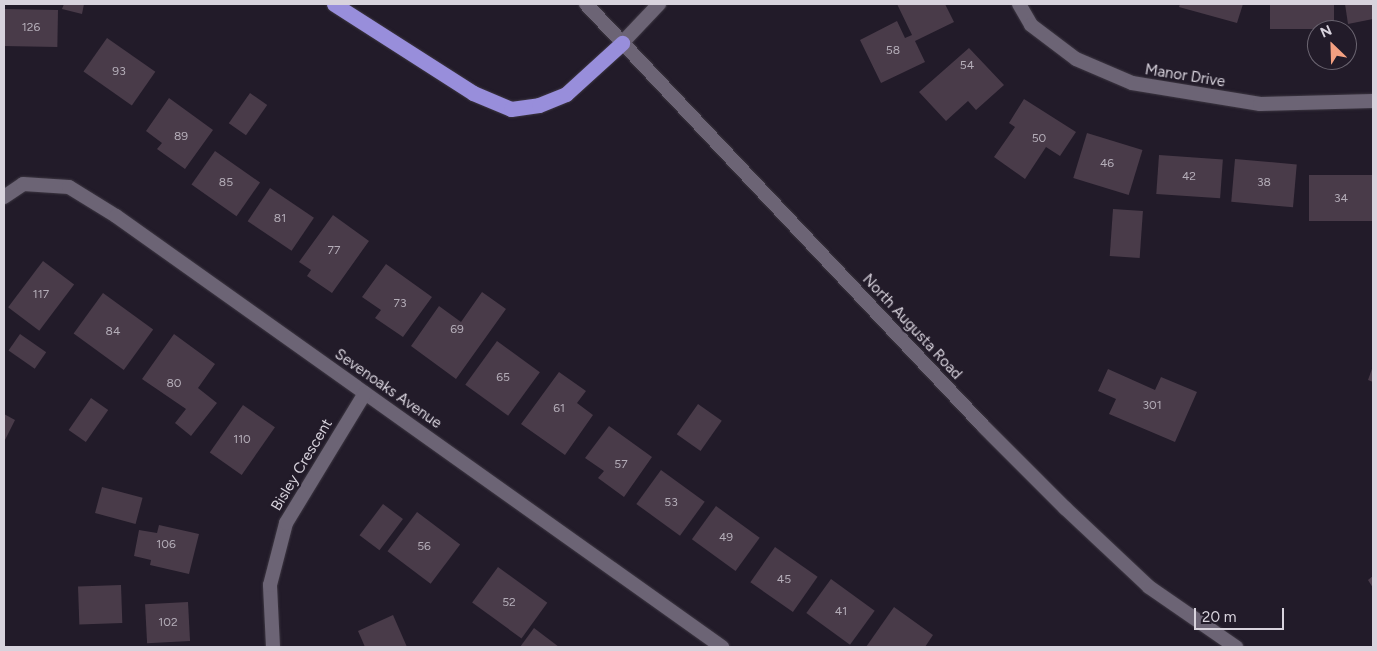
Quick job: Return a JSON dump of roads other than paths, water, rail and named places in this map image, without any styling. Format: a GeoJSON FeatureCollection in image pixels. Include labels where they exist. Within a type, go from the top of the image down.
{"type":"FeatureCollection","features":[{"type":"Feature","properties":{"kind":"highway"},"geometry":{"type":"LineString","coordinates":[[334,4],[473,93],[511,109],[539,105],[566,94],[622,43]]}},
{"type":"Feature","properties":{"kind":"street","name":"North Augusta Road"},"geometry":{"type":"LineString","coordinates":[[586,4],[1065,508],[1149,587],[1236,647]]}},
{"type":"Feature","properties":{"kind":"street"},"geometry":{"type":"LineString","coordinates":[[622,43],[659,4]]}},
{"type":"Feature","properties":{"kind":"street","name":"Manor Drive"},"geometry":{"type":"LineString","coordinates":[[1020,4],[1031,25],[1076,59],[1132,83],[1260,104],[1373,101]]}},
{"type":"Feature","properties":{"kind":"street","name":"Sevenoaks Avenue"},"geometry":{"type":"LineString","coordinates":[[4,197],[24,184],[69,187],[116,216],[722,647]]}},
{"type":"Feature","properties":{"kind":"street","name":"Bisley Crescent"},"geometry":{"type":"LineString","coordinates":[[273,647],[270,585],[286,523],[365,393]]}}]}
